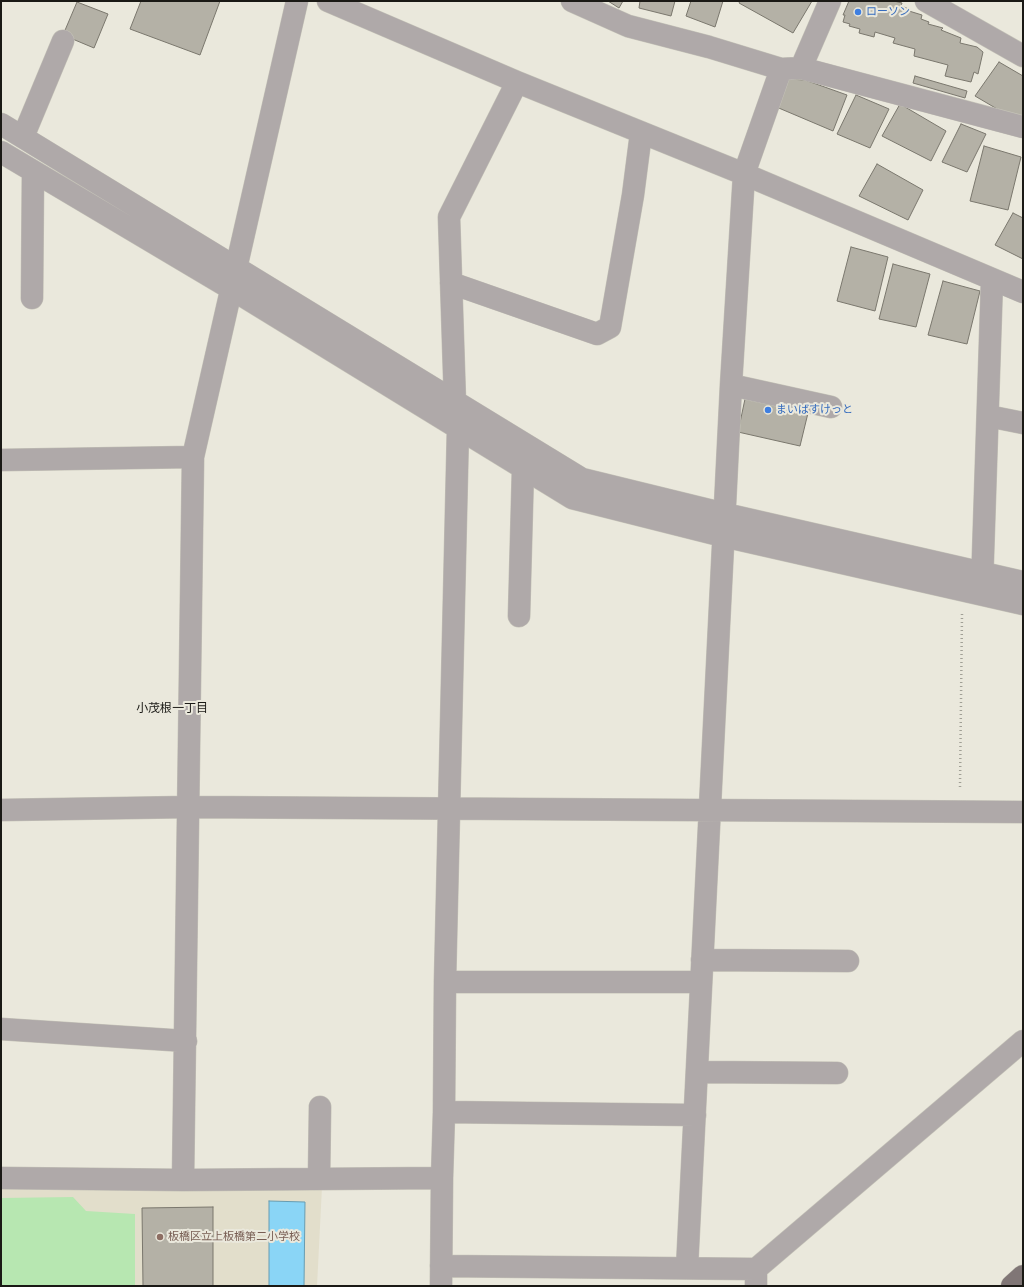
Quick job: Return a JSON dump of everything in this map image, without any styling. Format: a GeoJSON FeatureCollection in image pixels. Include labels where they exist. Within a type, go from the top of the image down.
{"type":"FeatureCollection","features":[{"type":"Feature","properties":{"kind":"main road"},"geometry":{"type":"LineString","coordinates":[[1012,1286],[1023,1276]]}},
{"type":"Feature","properties":{"kind":"street"},"geometry":{"type":"LineString","coordinates":[[183,1180],[189,808],[188,782],[192,457],[297,1]]}},
{"type":"Feature","properties":{"kind":"street"},"geometry":{"type":"LineString","coordinates":[[328,1],[517,82],[744,174],[1023,292]]}},
{"type":"Feature","properties":{"kind":"street"},"geometry":{"type":"LineString","coordinates":[[572,1],[628,26],[1023,127]]}},
{"type":"Feature","properties":{"kind":"street"},"geometry":{"type":"LineString","coordinates":[[687,1268],[731,385],[744,174],[791,68],[830,1]]}},
{"type":"Feature","properties":{"kind":"street"},"geometry":{"type":"LineString","coordinates":[[926,1],[1023,56]]}},
{"type":"Feature","properties":{"kind":"street"},"geometry":{"type":"LineString","coordinates":[[23,137],[63,41]]}},
{"type":"Feature","properties":{"kind":"street"},"geometry":{"type":"LineString","coordinates":[[517,82],[449,217],[458,428],[445,982],[441,1276],[687,1268],[756,1277],[1023,1041]]}},
{"type":"Feature","properties":{"kind":"street"},"geometry":{"type":"LineString","coordinates":[[1,124],[236,266],[456,403],[582,479],[725,514],[1023,582]]}},
{"type":"Feature","properties":{"kind":"street"},"geometry":{"type":"LineString","coordinates":[[451,283],[597,334],[610,327],[633,195],[640,132]]}},
{"type":"Feature","properties":{"kind":"street"},"geometry":{"type":"LineString","coordinates":[[1,152],[230,288],[572,498],[724,536],[1023,604]]}},
{"type":"Feature","properties":{"kind":"street"},"geometry":{"type":"LineString","coordinates":[[32,298],[33,171]]}},
{"type":"Feature","properties":{"kind":"street"},"geometry":{"type":"LineString","coordinates":[[972,592],[983,572],[992,280]]}},
{"type":"Feature","properties":{"kind":"street"},"geometry":{"type":"LineString","coordinates":[[731,385],[831,407]]}},
{"type":"Feature","properties":{"kind":"street"},"geometry":{"type":"LineString","coordinates":[[988,416],[1023,423]]}},
{"type":"Feature","properties":{"kind":"street"},"geometry":{"type":"LineString","coordinates":[[1,460],[192,457]]}},
{"type":"Feature","properties":{"kind":"street"},"geometry":{"type":"LineString","coordinates":[[519,616],[524,468]]}},
{"type":"Feature","properties":{"kind":"street"},"geometry":{"type":"LineString","coordinates":[[1,810],[449,808],[1023,812]]}},
{"type":"Feature","properties":{"kind":"street"},"geometry":{"type":"LineString","coordinates":[[702,960],[848,961]]}},
{"type":"Feature","properties":{"kind":"street"},"geometry":{"type":"LineString","coordinates":[[445,982],[701,982]]}},
{"type":"Feature","properties":{"kind":"street"},"geometry":{"type":"LineString","coordinates":[[1,1028],[186,1041]]}},
{"type":"Feature","properties":{"kind":"street"},"geometry":{"type":"LineString","coordinates":[[697,1072],[837,1073]]}},
{"type":"Feature","properties":{"kind":"street"},"geometry":{"type":"LineString","coordinates":[[319,1178],[320,1107]]}},
{"type":"Feature","properties":{"kind":"street"},"geometry":{"type":"LineString","coordinates":[[444,1112],[695,1115]]}},
{"type":"Feature","properties":{"kind":"street"},"geometry":{"type":"LineString","coordinates":[[1,1178],[183,1180],[442,1178]]}},
{"type":"Feature","properties":{"kind":"path"},"geometry":{"type":"LineString","coordinates":[[960,812],[972,592]]}},
{"type":"Feature","properties":{"kind":"shaded area","name":"板橋区立上板橋第二小学校"},"geometry":{"type":"Polygon","coordinates":[[[1,1187],[322,1187],[317,1286],[1,1286],[1,1187]]]}},
{"type":"Feature","properties":{"kind":"green space"},"geometry":{"type":"Polygon","coordinates":[[[73,1197],[86,1211],[135,1214],[135,1286],[1,1286],[1,1198],[73,1197]]]}},
{"type":"Feature","properties":{"kind":"water"},"geometry":{"type":"Polygon","coordinates":[[[269,1201],[305,1202],[304,1286],[269,1286],[269,1201]]]}},
{"type":"Feature","properties":{"kind":"building"},"geometry":{"type":"Polygon","coordinates":[[[141,1],[220,1],[200,55],[130,29],[141,1]]]}},
{"type":"Feature","properties":{"kind":"building"},"geometry":{"type":"Polygon","coordinates":[[[608,1],[623,1],[619,8],[608,1]]]}},
{"type":"Feature","properties":{"kind":"building"},"geometry":{"type":"Polygon","coordinates":[[[640,1],[675,1],[671,16],[639,8],[640,1]]]}},
{"type":"Feature","properties":{"kind":"building"},"geometry":{"type":"Polygon","coordinates":[[[691,1],[723,1],[715,27],[686,16],[691,1]]]}},
{"type":"Feature","properties":{"kind":"building"},"geometry":{"type":"Polygon","coordinates":[[[740,1],[812,1],[793,33],[739,3],[740,1]]]}},
{"type":"Feature","properties":{"kind":"building"},"geometry":{"type":"Polygon","coordinates":[[[849,1],[894,1],[902,3],[901,6],[909,9],[909,11],[922,15],[921,19],[929,22],[928,24],[943,28],[941,30],[961,38],[960,43],[977,47],[983,52],[978,74],[974,72],[971,82],[945,76],[948,65],[914,56],[915,49],[893,43],[895,38],[875,32],[874,37],[859,33],[860,29],[849,26],[850,24],[843,22],[845,15],[843,15],[849,1]]]}},
{"type":"Feature","properties":{"kind":"building"},"geometry":{"type":"Polygon","coordinates":[[[77,2],[108,14],[94,48],[63,35],[77,2]]]}},
{"type":"Feature","properties":{"kind":"building"},"geometry":{"type":"Polygon","coordinates":[[[999,62],[1023,76],[1023,117],[1004,113],[975,96],[999,62]]]}},
{"type":"Feature","properties":{"kind":"building"},"geometry":{"type":"Polygon","coordinates":[[[915,76],[967,91],[965,98],[913,83],[915,76]]]}},
{"type":"Feature","properties":{"kind":"building"},"geometry":{"type":"Polygon","coordinates":[[[789,79],[805,80],[847,95],[833,131],[774,106],[789,79]]]}},
{"type":"Feature","properties":{"kind":"building"},"geometry":{"type":"Polygon","coordinates":[[[856,95],[889,109],[870,148],[837,134],[856,95]]]}},
{"type":"Feature","properties":{"kind":"building"},"geometry":{"type":"Polygon","coordinates":[[[900,104],[946,131],[931,161],[882,136],[900,104]]]}},
{"type":"Feature","properties":{"kind":"building"},"geometry":{"type":"Polygon","coordinates":[[[961,124],[986,134],[967,172],[942,162],[961,124]]]}},
{"type":"Feature","properties":{"kind":"building"},"geometry":{"type":"Polygon","coordinates":[[[984,146],[1021,157],[1008,210],[970,201],[984,146]]]}},
{"type":"Feature","properties":{"kind":"building"},"geometry":{"type":"Polygon","coordinates":[[[877,164],[923,190],[908,220],[859,196],[877,164]]]}},
{"type":"Feature","properties":{"kind":"building"},"geometry":{"type":"Polygon","coordinates":[[[1013,213],[1023,218],[1023,259],[995,245],[1013,213]]]}},
{"type":"Feature","properties":{"kind":"building"},"geometry":{"type":"Polygon","coordinates":[[[851,247],[888,257],[875,311],[837,301],[851,247]]]}},
{"type":"Feature","properties":{"kind":"building"},"geometry":{"type":"Polygon","coordinates":[[[893,264],[930,274],[916,327],[879,319],[893,264]]]}},
{"type":"Feature","properties":{"kind":"building"},"geometry":{"type":"Polygon","coordinates":[[[943,281],[980,291],[967,344],[928,335],[943,281]]]}},
{"type":"Feature","properties":{"kind":"building"},"geometry":{"type":"Polygon","coordinates":[[[745,399],[808,413],[800,446],[738,432],[745,399]]]}},
{"type":"Feature","properties":{"kind":"building"},"geometry":{"type":"Polygon","coordinates":[[[213,1207],[213,1286],[143,1286],[142,1208],[213,1207]]]}},
{"type":"Feature","properties":{"kind":"place","name":"ローソン"},"geometry":{"type":"Point","coordinates":[858,12]}},
{"type":"Feature","properties":{"kind":"place","name":"まいばすけっと"},"geometry":{"type":"Point","coordinates":[768,410]}},
{"type":"Feature","properties":{"kind":"place","name":"板橋区立上板橋第二小学校"},"geometry":{"type":"Point","coordinates":[160,1237]}},
{"type":"Feature","properties":{"kind":"district","name":"小茂根一丁目"},"geometry":{"type":"Point","coordinates":[172,708]}}]}
